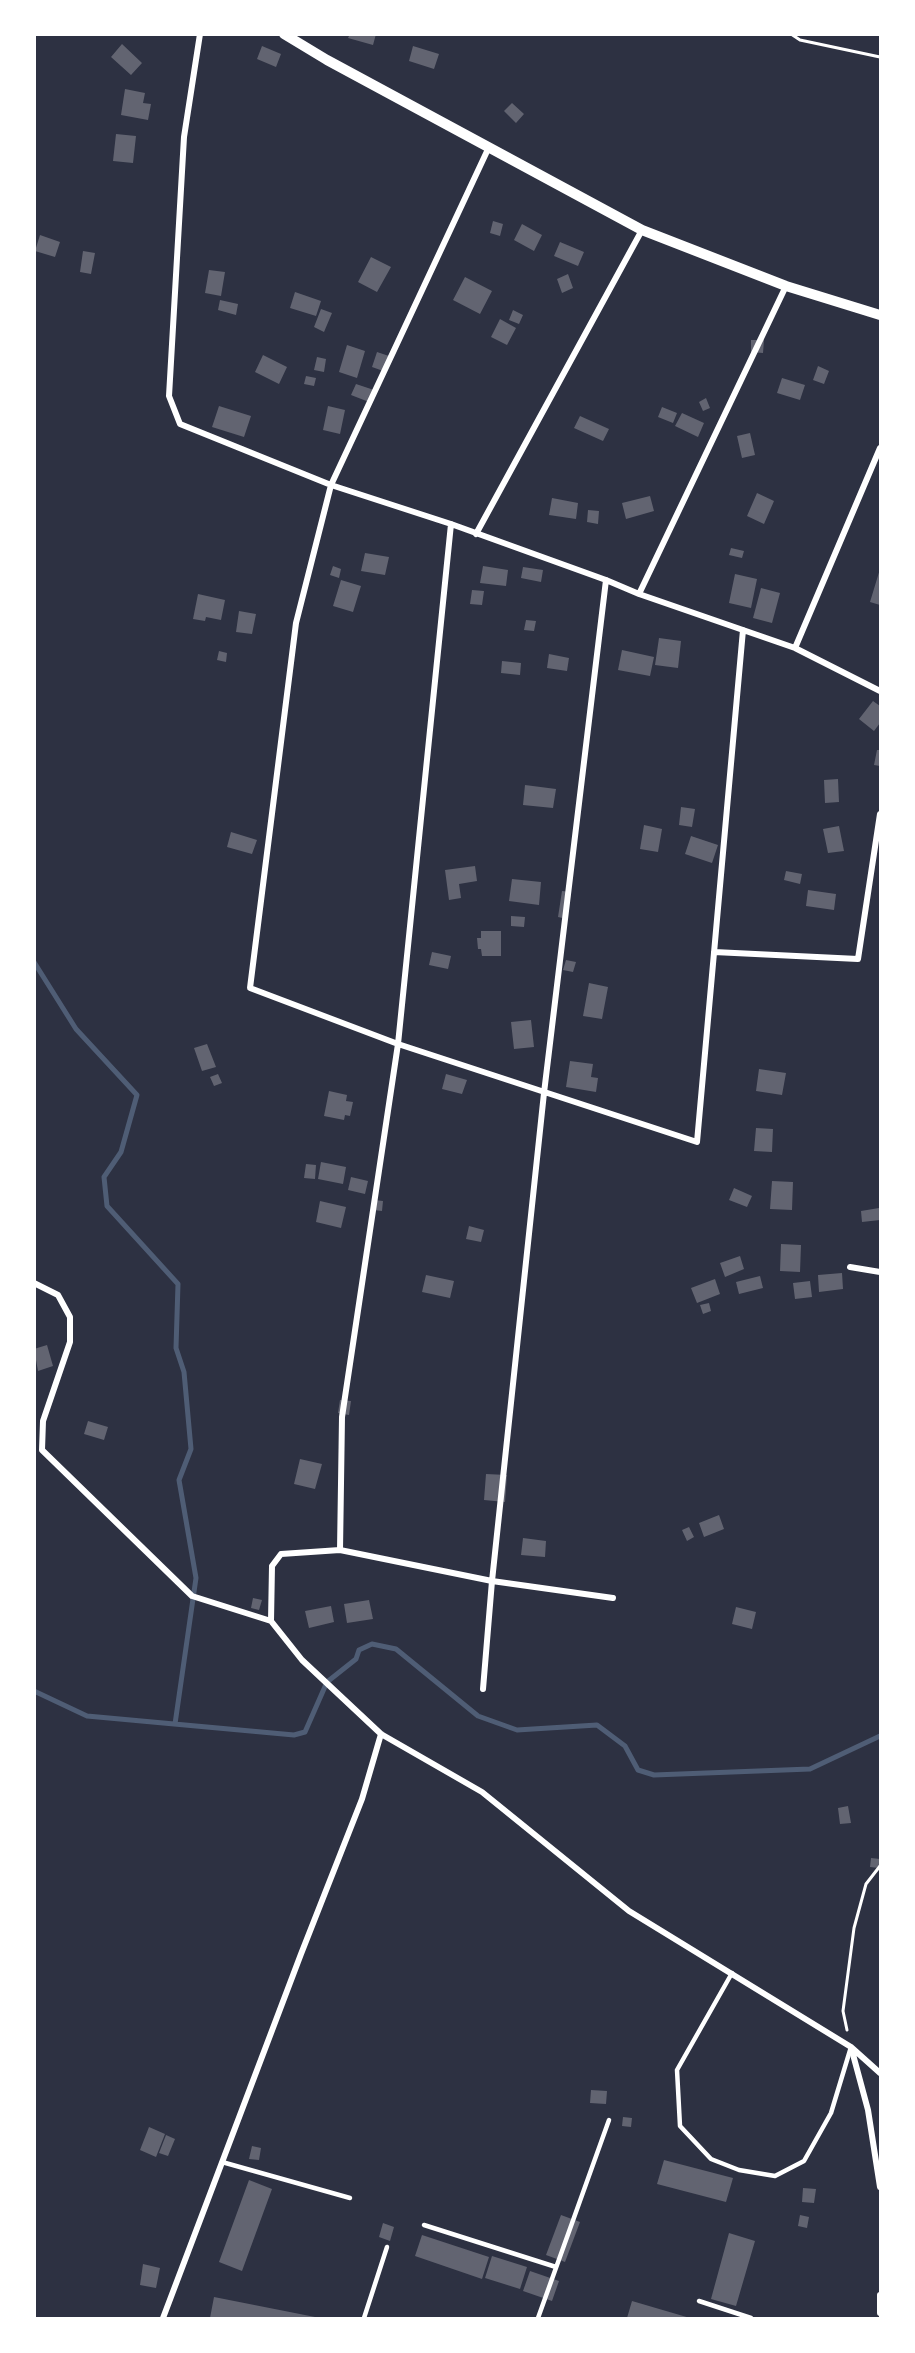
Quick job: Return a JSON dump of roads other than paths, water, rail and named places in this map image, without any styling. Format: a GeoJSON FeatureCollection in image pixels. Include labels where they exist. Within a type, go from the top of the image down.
{"type":"FeatureCollection","features":[{"type":"Feature","properties":{"kind":"street"},"geometry":{"type":"LineString","coordinates":[[200,34],[184,137],[169,396],[180,424],[331,485],[451,524],[639,594],[795,648],[880,691]]}},
{"type":"Feature","properties":{"kind":"street"},"geometry":{"type":"LineString","coordinates":[[284,34],[327,60],[642,230],[786,286],[880,315]]}},
{"type":"Feature","properties":{"kind":"street"},"geometry":{"type":"LineString","coordinates":[[489,147],[331,485],[296,623],[250,988],[398,1044],[697,1142],[743,630]]}},
{"type":"Feature","properties":{"kind":"street"},"geometry":{"type":"LineString","coordinates":[[476,534],[642,230]]}},
{"type":"Feature","properties":{"kind":"street"},"geometry":{"type":"LineString","coordinates":[[639,594],[786,286]]}},
{"type":"Feature","properties":{"kind":"street"},"geometry":{"type":"LineString","coordinates":[[795,648],[880,448]]}},
{"type":"Feature","properties":{"kind":"street"},"geometry":{"type":"LineString","coordinates":[[340,1550],[342,1417],[398,1044],[451,524]]}},
{"type":"Feature","properties":{"kind":"street"},"geometry":{"type":"LineString","coordinates":[[483,1689],[492,1581],[544,1093],[606,580]]}},
{"type":"Feature","properties":{"kind":"street"},"geometry":{"type":"LineString","coordinates":[[714,952],[858,959],[880,814]]}},
{"type":"Feature","properties":{"kind":"street"},"geometry":{"type":"LineString","coordinates":[[850,1267],[880,1272]]}},
{"type":"Feature","properties":{"kind":"street"},"geometry":{"type":"LineString","coordinates":[[34,1283],[58,1295],[70,1317],[70,1342],[43,1421],[42,1450],[192,1596],[271,1621],[303,1660],[381,1734],[482,1792],[629,1911],[851,2047],[880,2073]]}},
{"type":"Feature","properties":{"kind":"street"},"geometry":{"type":"LineString","coordinates":[[271,1621],[272,1566],[281,1554],[340,1550],[492,1581],[613,1598]]}},
{"type":"Feature","properties":{"kind":"street"},"geometry":{"type":"LineString","coordinates":[[163,2319],[363,1799],[381,1734]]}},
{"type":"Feature","properties":{"kind":"street"},"geometry":{"type":"LineString","coordinates":[[851,2047],[868,2110],[880,2187]]}},
{"type":"Feature","properties":{"kind":"street"},"geometry":{"type":"LineString","coordinates":[[880,2295],[880,2313]]}},
{"type":"Feature","properties":{"kind":"lane"},"geometry":{"type":"LineString","coordinates":[[732,1973],[677,2070],[680,2126],[711,2158],[739,2170],[775,2176],[804,2161],[831,2113],[851,2047]]}},
{"type":"Feature","properties":{"kind":"lane"},"geometry":{"type":"LineString","coordinates":[[538,2319],[609,2120]]}},
{"type":"Feature","properties":{"kind":"lane"},"geometry":{"type":"LineString","coordinates":[[222,2162],[350,2198]]}},
{"type":"Feature","properties":{"kind":"lane"},"geometry":{"type":"LineString","coordinates":[[424,2224],[556,2267]]}},
{"type":"Feature","properties":{"kind":"lane"},"geometry":{"type":"LineString","coordinates":[[364,2319],[387,2247]]}},
{"type":"Feature","properties":{"kind":"lane"},"geometry":{"type":"LineString","coordinates":[[699,2301],[751,2319]]}},
{"type":"Feature","properties":{"kind":"waterway"},"geometry":{"type":"LineString","coordinates":[[34,962],[76,1029],[137,1095],[121,1152],[104,1177],[107,1206],[178,1284],[176,1348],[184,1372],[191,1449],[179,1480],[196,1578],[175,1724]]}},
{"type":"Feature","properties":{"kind":"waterway"},"geometry":{"type":"LineString","coordinates":[[34,1691],[87,1716],[294,1735],[305,1732],[327,1682],[356,1659],[359,1650],[372,1644],[396,1649],[478,1716],[517,1730],[597,1725],[625,1746],[638,1770],[654,1775],[810,1769],[880,1736]]}}]}
